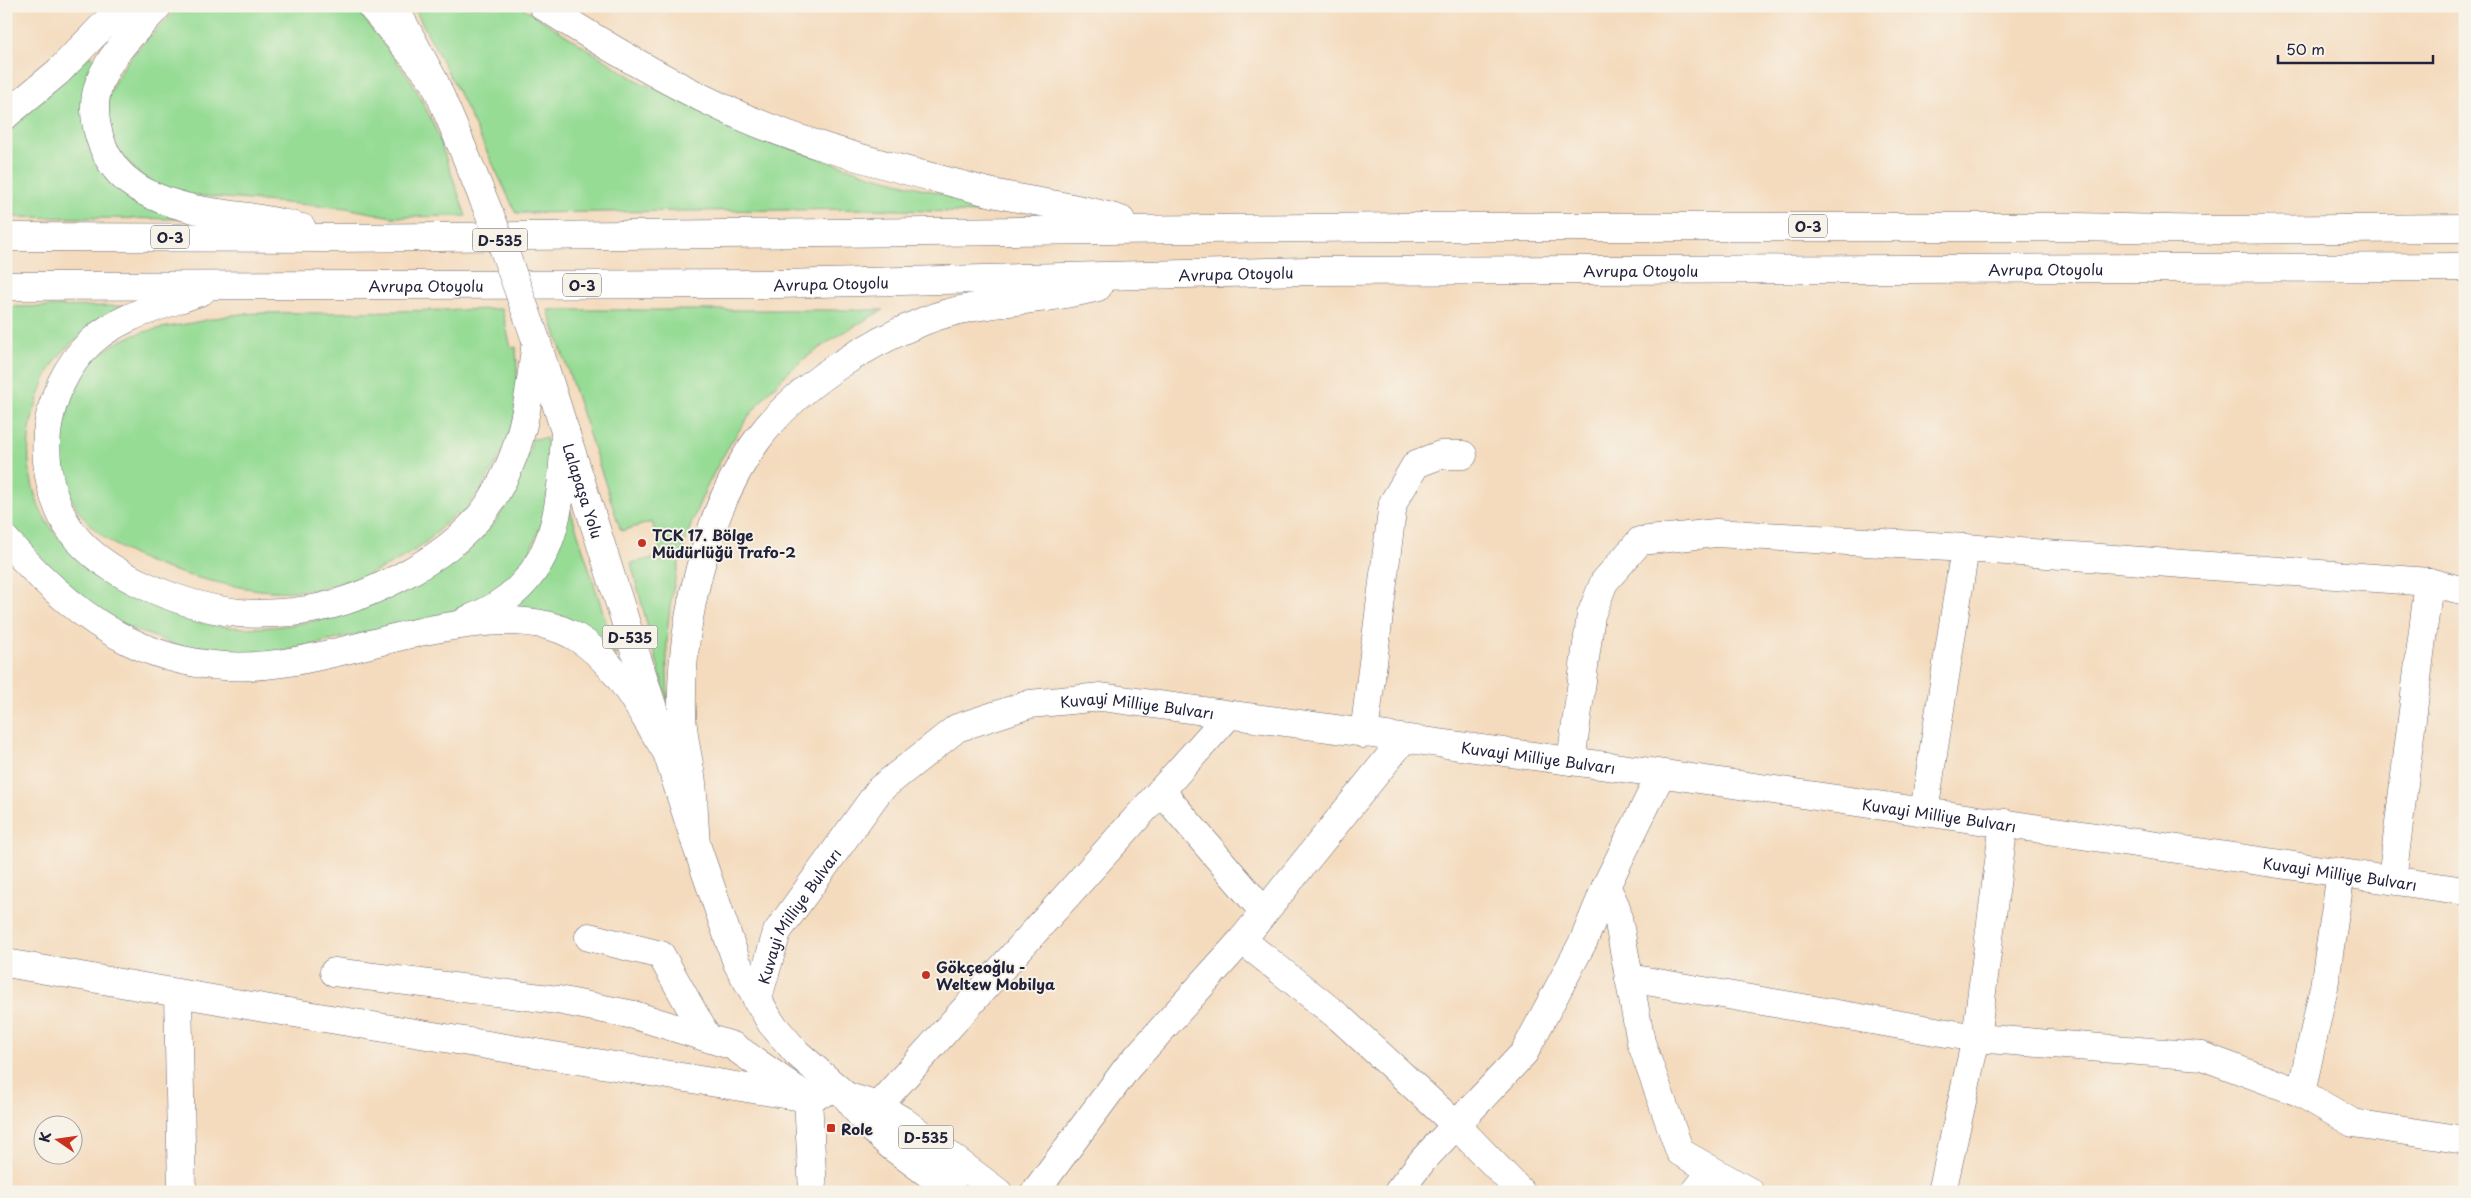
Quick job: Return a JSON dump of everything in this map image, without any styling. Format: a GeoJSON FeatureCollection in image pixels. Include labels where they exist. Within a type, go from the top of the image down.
{"type":"FeatureCollection","features":[{"type":"Feature","properties":{"kind":"main road"},"geometry":{"type":"LineString","coordinates":[[6,115],[58,72],[122,6]]}},
{"type":"Feature","properties":{"kind":"main road"},"geometry":{"type":"LineString","coordinates":[[158,6],[119,48],[100,82],[96,100],[99,136],[115,167],[130,182],[147,193],[169,201],[193,208],[278,220],[334,238]]}},
{"type":"Feature","properties":{"kind":"main road"},"geometry":{"type":"LineString","coordinates":[[371,6],[434,81]]}},
{"type":"Feature","properties":{"kind":"main road","name":"D-535"},"geometry":{"type":"LineString","coordinates":[[394,6],[434,81]]}},
{"type":"Feature","properties":{"kind":"main road"},"geometry":{"type":"LineString","coordinates":[[543,6],[608,47],[664,78],[722,108],[784,133],[867,159],[998,195],[1111,216],[1151,229]]}},
{"type":"Feature","properties":{"kind":"main road","name":"Lalapaşa Yolu"},"geometry":{"type":"LineString","coordinates":[[434,81],[503,247],[536,340],[696,844]]}},
{"type":"Feature","properties":{"kind":"main road","name":"O-3"},"geometry":{"type":"LineString","coordinates":[[6,236],[334,238],[1151,229],[1725,226],[2066,226],[2215,230],[2465,228]]}},
{"type":"Feature","properties":{"kind":"main road","name":"Avrupa Otoyolu"},"geometry":{"type":"LineString","coordinates":[[6,286],[779,284],[1157,274],[1919,267],[2465,267]]}},
{"type":"Feature","properties":{"kind":"main road"},"geometry":{"type":"LineString","coordinates":[[696,844],[692,783],[682,712],[687,631],[704,556],[717,518],[736,475],[758,439],[794,402],[845,360],[924,321],[959,310],[1074,294],[1157,274]]}},
{"type":"Feature","properties":{"kind":"main road"},"geometry":{"type":"LineString","coordinates":[[216,285],[143,313],[92,340],[74,361],[60,386],[49,416],[46,445],[54,496],[72,533],[89,549],[139,583],[166,596],[240,613],[296,611],[335,604],[410,572],[437,556],[464,534],[486,508],[518,450],[526,420],[536,340]]}},
{"type":"Feature","properties":{"kind":"main road"},"geometry":{"type":"LineString","coordinates":[[449,626],[483,614],[507,597],[538,567],[547,550],[553,532],[563,471],[565,431]]}},
{"type":"Feature","properties":{"kind":"main road"},"geometry":{"type":"LineString","coordinates":[[1364,734],[1393,503],[1416,464],[1440,455],[1463,455]]}},
{"type":"Feature","properties":{"kind":"main road"},"geometry":{"type":"LineString","coordinates":[[1571,762],[1591,614],[1604,582],[1640,541],[1716,533],[1965,548],[2429,582],[2465,591]]}},
{"type":"Feature","properties":{"kind":"main road"},"geometry":{"type":"LineString","coordinates":[[6,540],[45,583],[108,631],[155,653],[201,665],[244,667],[284,663],[449,626],[484,621],[516,621],[556,628],[576,636],[608,665],[666,751]]}},
{"type":"Feature","properties":{"kind":"main road"},"geometry":{"type":"LineString","coordinates":[[1924,812],[1965,548]]}},
{"type":"Feature","properties":{"kind":"main road"},"geometry":{"type":"LineString","coordinates":[[2392,880],[2429,582]]}},
{"type":"Feature","properties":{"kind":"main road","name":"Kuvayi Milliye Bulvarı"},"geometry":{"type":"LineString","coordinates":[[757,1001],[777,932],[880,789],[957,728],[1030,704],[1101,697],[1661,774],[2465,890]]}},
{"type":"Feature","properties":{"kind":"main road"},"geometry":{"type":"LineString","coordinates":[[878,1106],[1229,715]]}},
{"type":"Feature","properties":{"kind":"main road"},"geometry":{"type":"LineString","coordinates":[[1035,1192],[1127,1068],[1242,940],[1403,740]]}},
{"type":"Feature","properties":{"kind":"main road"},"geometry":{"type":"LineString","coordinates":[[1398,1192],[1423,1160],[1524,1053],[1584,940],[1606,886],[1661,774]]}},
{"type":"Feature","properties":{"kind":"main road"},"geometry":{"type":"LineString","coordinates":[[1161,791],[1264,912]]}},
{"type":"Feature","properties":{"kind":"main road"},"geometry":{"type":"LineString","coordinates":[[1942,1192],[1976,1038],[2004,824]]}},
{"type":"Feature","properties":{"kind":"main road","name":"D-535"},"geometry":{"type":"LineString","coordinates":[[696,844],[737,963],[757,1001],[772,1023],[797,1053],[841,1092],[868,1125],[891,1146],[953,1192]]}},
{"type":"Feature","properties":{"kind":"main road"},"geometry":{"type":"LineString","coordinates":[[2301,1093],[2324,987],[2341,873]]}},
{"type":"Feature","properties":{"kind":"main road"},"geometry":{"type":"LineString","coordinates":[[1606,886],[1616,907],[1642,1042],[1680,1152],[1704,1182],[1750,1192]]}},
{"type":"Feature","properties":{"kind":"main road"},"geometry":{"type":"LineString","coordinates":[[589,937],[661,955],[707,1038]]}},
{"type":"Feature","properties":{"kind":"main road"},"geometry":{"type":"LineString","coordinates":[[1242,940],[1340,1018],[1456,1125],[1521,1192]]}},
{"type":"Feature","properties":{"kind":"main road"},"geometry":{"type":"LineString","coordinates":[[6,963],[178,994],[808,1098],[841,1092]]}},
{"type":"Feature","properties":{"kind":"main road"},"geometry":{"type":"LineString","coordinates":[[334,972],[558,1000],[634,1015],[733,1046],[808,1098]]}},
{"type":"Feature","properties":{"kind":"main road"},"geometry":{"type":"LineString","coordinates":[[1629,978],[1976,1038],[2202,1056],[2301,1093],[2353,1123],[2465,1140]]}},
{"type":"Feature","properties":{"kind":"main road"},"geometry":{"type":"LineString","coordinates":[[178,994],[182,1192]]}},
{"type":"Feature","properties":{"kind":"main road","name":"D-535"},"geometry":{"type":"LineString","coordinates":[[841,1092],[878,1106],[902,1120],[998,1192]]}},
{"type":"Feature","properties":{"kind":"main road"},"geometry":{"type":"LineString","coordinates":[[808,1098],[812,1192]]}},
{"type":"Feature","properties":{"kind":"green space"},"geometry":{"type":"Polygon","coordinates":[[[180,6],[355,6],[413,83],[435,127],[466,216],[392,217],[346,208],[178,194],[167,191],[143,177],[121,153],[114,139],[109,124],[108,108],[110,93],[123,67],[180,6]]]}},
{"type":"Feature","properties":{"kind":"green space"},"geometry":{"type":"Polygon","coordinates":[[[413,6],[520,6],[638,81],[750,135],[870,175],[978,203],[979,213],[871,209],[516,213],[459,93],[413,6]]]}},
{"type":"Feature","properties":{"kind":"green space"},"geometry":{"type":"Polygon","coordinates":[[[91,55],[97,61],[84,114],[182,219],[6,217],[6,130],[91,55]]]}},
{"type":"Feature","properties":{"kind":"green space"},"geometry":{"type":"Polygon","coordinates":[[[126,306],[83,334],[67,347],[52,366],[45,379],[32,418],[29,459],[36,499],[52,529],[87,564],[131,595],[176,616],[196,622],[247,628],[298,624],[323,619],[372,604],[421,583],[445,569],[466,553],[500,515],[524,467],[532,439],[546,438],[551,460],[547,511],[525,563],[508,583],[476,604],[438,616],[272,654],[206,656],[103,618],[35,557],[6,522],[6,307],[126,306]]]}},
{"type":"Feature","properties":{"kind":"green space"},"geometry":{"type":"Polygon","coordinates":[[[502,309],[511,348],[516,347],[517,388],[515,418],[502,452],[483,485],[460,517],[456,513],[431,538],[391,564],[350,581],[322,588],[293,591],[250,589],[207,580],[144,560],[117,546],[94,528],[76,507],[65,481],[62,450],[67,413],[76,388],[87,367],[114,344],[156,329],[240,314],[502,309]]]}},
{"type":"Feature","properties":{"kind":"green space"},"geometry":{"type":"Polygon","coordinates":[[[548,310],[883,310],[819,348],[785,375],[762,400],[722,458],[705,490],[692,523],[673,591],[667,634],[668,704],[631,563],[662,556],[652,522],[621,531],[548,310]]]}},
{"type":"Feature","properties":{"kind":"green space"},"geometry":{"type":"Polygon","coordinates":[[[570,509],[617,656],[507,610],[570,509]]]}},
{"type":"Feature","properties":{"kind":"place","name":"TCK 17. Bölge Müdürlüğü Trafo-2"},"geometry":{"type":"Point","coordinates":[642,543]}},
{"type":"Feature","properties":{"kind":"place","name":"Gökçeoğlu - Weltew Mobilya"},"geometry":{"type":"Point","coordinates":[926,975]}},
{"type":"Feature","properties":{"kind":"place","name":"Role"},"geometry":{"type":"Point","coordinates":[831,1128]}}]}
